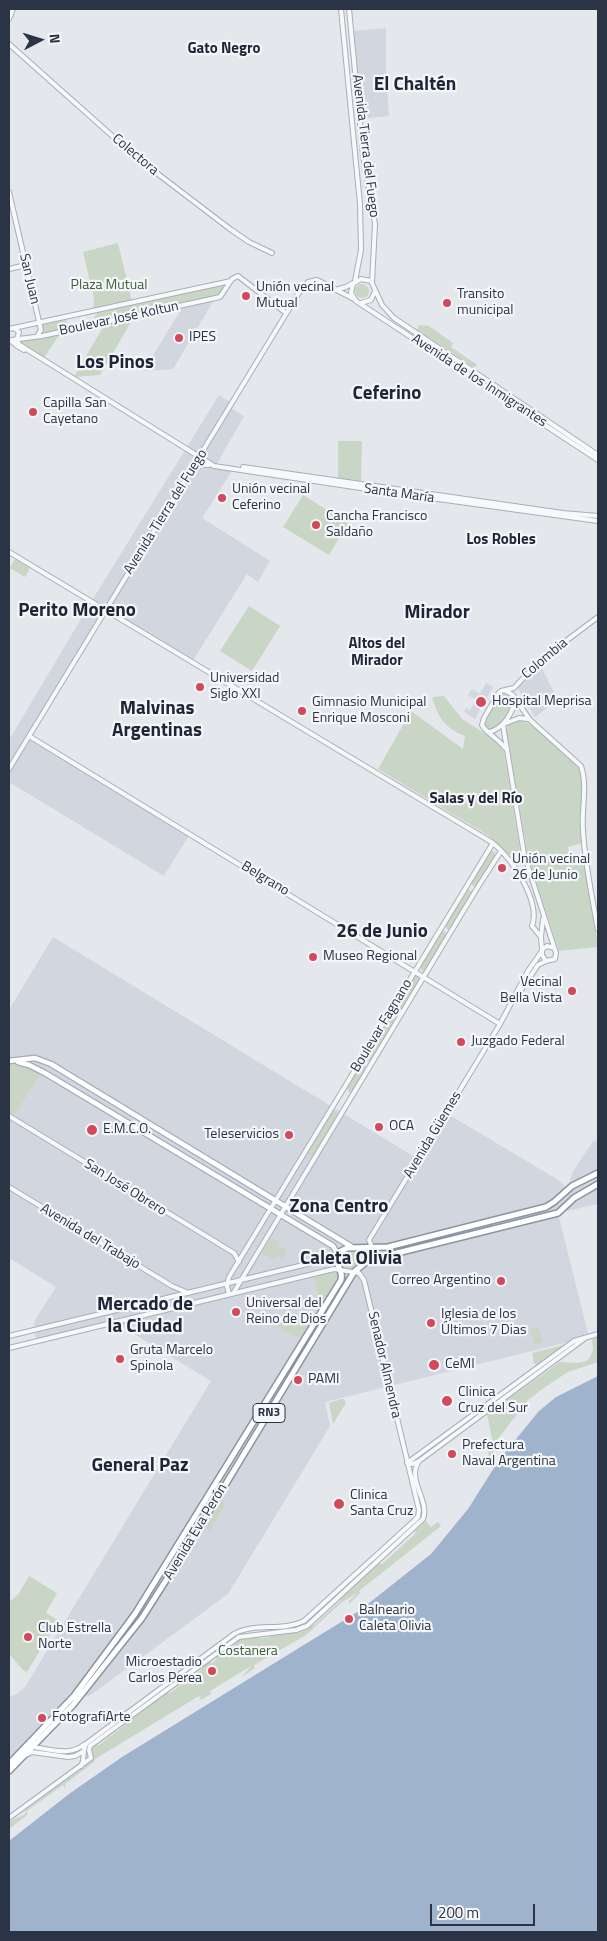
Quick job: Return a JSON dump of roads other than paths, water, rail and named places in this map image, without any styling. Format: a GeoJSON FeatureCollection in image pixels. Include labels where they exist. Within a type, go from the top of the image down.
{"type":"FeatureCollection","features":[{"type":"Feature","properties":{"kind":"highway"},"geometry":{"type":"LineString","coordinates":[[337,1252],[352,1247],[374,1248],[388,1246],[552,1204],[567,1190],[598,1173]]}},
{"type":"Feature","properties":{"kind":"highway"},"geometry":{"type":"LineString","coordinates":[[583,1180],[584,1187],[589,1189]]}},
{"type":"Feature","properties":{"kind":"highway","name":"RN3"},"geometry":{"type":"LineString","coordinates":[[354,1272],[373,1259],[558,1213],[574,1198],[598,1184]]}},
{"type":"Feature","properties":{"kind":"highway","name":"RN3"},"geometry":{"type":"LineString","coordinates":[[337,1252],[336,1260],[340,1270]]}},
{"type":"Feature","properties":{"kind":"highway","name":"Avenida Eva Perón"},"geometry":{"type":"LineString","coordinates":[[9,1771],[38,1734],[74,1696],[135,1614],[341,1280],[340,1270]]}},
{"type":"Feature","properties":{"kind":"highway","name":"Avenida Eva Perón"},"geometry":{"type":"LineString","coordinates":[[9,1764],[31,1749],[79,1698],[136,1626],[160,1590],[354,1272]]}},
{"type":"Feature","properties":{"kind":"highway"},"geometry":{"type":"LineString","coordinates":[[160,1590],[155,1587],[162,1576],[162,1572]]}},
{"type":"Feature","properties":{"kind":"highway"},"geometry":{"type":"LineString","coordinates":[[31,1749],[38,1734]]}},
{"type":"Feature","properties":{"kind":"main road"},"geometry":{"type":"LineString","coordinates":[[32,1058],[30,1062],[36,1068]]}},
{"type":"Feature","properties":{"kind":"main road"},"geometry":{"type":"LineString","coordinates":[[9,1061],[38,1058],[51,1064],[352,1247]]}},
{"type":"Feature","properties":{"kind":"main road"},"geometry":{"type":"LineString","coordinates":[[9,1061],[25,1063],[36,1068],[333,1246],[337,1252]]}},
{"type":"Feature","properties":{"kind":"street"},"geometry":{"type":"LineString","coordinates":[[9,19],[13,9]]}},
{"type":"Feature","properties":{"kind":"street","name":"Avenida Tierra del Fuego"},"geometry":{"type":"LineString","coordinates":[[341,9],[360,204],[361,250],[355,282]]}},
{"type":"Feature","properties":{"kind":"street","name":"Avenida Tierra del Fuego"},"geometry":{"type":"LineString","coordinates":[[349,9],[363,155],[375,224],[372,283]]}},
{"type":"Feature","properties":{"kind":"street","name":"Colectora"},"geometry":{"type":"LineString","coordinates":[[9,44],[138,158],[230,229],[249,242],[272,253]]}},
{"type":"Feature","properties":{"kind":"street","name":"San Juan"},"geometry":{"type":"LineString","coordinates":[[9,192],[41,332],[37,336]]}},
{"type":"Feature","properties":{"kind":"street"},"geometry":{"type":"LineString","coordinates":[[9,269],[26,265]]}},
{"type":"Feature","properties":{"kind":"street"},"geometry":{"type":"LineString","coordinates":[[231,281],[238,276],[286,312]]}},
{"type":"Feature","properties":{"kind":"street"},"geometry":{"type":"LineString","coordinates":[[334,290],[346,287],[355,282],[364,279],[372,283],[375,290],[371,300],[366,303],[354,299],[351,290],[355,282]]}},
{"type":"Feature","properties":{"kind":"street","name":"Avenida Tierra del Fuego"},"geometry":{"type":"LineString","coordinates":[[9,769],[201,458],[300,291],[310,280],[317,280],[354,299]]}},
{"type":"Feature","properties":{"kind":"street","name":"Boulevar José Koltun"},"geometry":{"type":"LineString","coordinates":[[11,329],[231,281]]}},
{"type":"Feature","properties":{"kind":"street","name":"Boulevar José Koltun"},"geometry":{"type":"LineString","coordinates":[[10,340],[220,297],[231,281]]}},
{"type":"Feature","properties":{"kind":"street","name":"Avenida de los Inmigrantes"},"geometry":{"type":"LineString","coordinates":[[375,290],[384,308],[396,320],[598,455]]}},
{"type":"Feature","properties":{"kind":"street","name":"Avenida de los Inmigrantes"},"geometry":{"type":"LineString","coordinates":[[359,302],[598,460]]}},
{"type":"Feature","properties":{"kind":"street"},"geometry":{"type":"LineString","coordinates":[[9,322],[11,329],[19,332],[17,339]]}},
{"type":"Feature","properties":{"kind":"street","name":"Santa María"},"geometry":{"type":"LineString","coordinates":[[17,339],[20,345],[214,466],[598,521]]}},
{"type":"Feature","properties":{"kind":"street","name":"Santa María"},"geometry":{"type":"LineString","coordinates":[[10,340],[16,346],[31,352]]}},
{"type":"Feature","properties":{"kind":"street","name":"Santa María"},"geometry":{"type":"LineString","coordinates":[[201,458],[217,464],[598,516]]}},
{"type":"Feature","properties":{"kind":"street"},"geometry":{"type":"LineString","coordinates":[[192,470],[203,465],[214,466]]}},
{"type":"Feature","properties":{"kind":"street"},"geometry":{"type":"LineString","coordinates":[[9,552],[493,843],[519,875],[531,899],[535,915],[532,926],[540,933],[551,938]]}},
{"type":"Feature","properties":{"kind":"street","name":"Colombia"},"geometry":{"type":"LineString","coordinates":[[489,732],[482,727],[483,720],[498,694],[501,691],[514,688],[539,661],[598,617]]}},
{"type":"Feature","properties":{"kind":"street"},"geometry":{"type":"LineString","coordinates":[[506,691],[515,698],[530,720],[581,766],[584,785],[582,823],[584,845],[598,930]]}},
{"type":"Feature","properties":{"kind":"street"},"geometry":{"type":"LineString","coordinates":[[515,698],[514,706],[503,725],[524,854],[544,916],[551,938],[556,958],[546,961],[542,950],[540,933],[544,916]]}},
{"type":"Feature","properties":{"kind":"street"},"geometry":{"type":"LineString","coordinates":[[506,750],[500,741],[489,732],[519,718],[530,720]]}},
{"type":"Feature","properties":{"kind":"street","name":"Belgrano"},"geometry":{"type":"LineString","coordinates":[[29,736],[424,978],[501,1022]]}},
{"type":"Feature","properties":{"kind":"street","name":"Boulevar Fagnano"},"geometry":{"type":"LineString","coordinates":[[229,1278],[493,843]]}},
{"type":"Feature","properties":{"kind":"street","name":"Boulevar Fagnano"},"geometry":{"type":"LineString","coordinates":[[231,1294],[236,1290],[476,890],[501,852]]}},
{"type":"Feature","properties":{"kind":"street"},"geometry":{"type":"LineString","coordinates":[[542,950],[547,946],[554,948]]}},
{"type":"Feature","properties":{"kind":"street","name":"Avenida Güemes"},"geometry":{"type":"LineString","coordinates":[[501,1022],[528,971],[542,950]]}},
{"type":"Feature","properties":{"kind":"street","name":"Avenida Güemes"},"geometry":{"type":"LineString","coordinates":[[374,1248],[370,1246],[368,1240],[501,1022],[538,966],[546,961]]}},
{"type":"Feature","properties":{"kind":"street","name":"San José Obrero"},"geometry":{"type":"LineString","coordinates":[[9,1116],[234,1254],[239,1262]]}},
{"type":"Feature","properties":{"kind":"street","name":"Avenida del Trabajo"},"geometry":{"type":"LineString","coordinates":[[9,1187],[180,1291],[191,1292]]}},
{"type":"Feature","properties":{"kind":"street"},"geometry":{"type":"LineString","coordinates":[[9,1336],[330,1258],[337,1252]]}},
{"type":"Feature","properties":{"kind":"street"},"geometry":{"type":"LineString","coordinates":[[9,1348],[331,1270],[354,1272]]}},
{"type":"Feature","properties":{"kind":"street","name":"Senador Almendra"},"geometry":{"type":"LineString","coordinates":[[354,1272],[361,1275],[364,1280],[409,1464]]}},
{"type":"Feature","properties":{"kind":"street"},"geometry":{"type":"LineString","coordinates":[[229,1278],[227,1283],[231,1294]]}},
{"type":"Feature","properties":{"kind":"street"},"geometry":{"type":"LineString","coordinates":[[218,1286],[229,1278]]}},
{"type":"Feature","properties":{"kind":"street"},"geometry":{"type":"LineString","coordinates":[[74,1756],[83,1752],[89,1744],[237,1632],[296,1625],[304,1621],[416,1519],[419,1512],[409,1472],[409,1464],[416,1456],[574,1341],[598,1334]]}},
{"type":"Feature","properties":{"kind":"street"},"geometry":{"type":"LineString","coordinates":[[31,1749],[68,1752],[76,1750],[89,1744],[239,1637],[296,1630],[307,1626],[420,1524],[424,1517],[424,1511],[415,1475],[415,1467],[419,1461],[586,1338]]}},
{"type":"Feature","properties":{"kind":"street"},"geometry":{"type":"LineString","coordinates":[[409,1464],[419,1461]]}},
{"type":"Feature","properties":{"kind":"street"},"geometry":{"type":"LineString","coordinates":[[419,1512],[421,1514],[424,1511]]}},
{"type":"Feature","properties":{"kind":"street"},"geometry":{"type":"LineString","coordinates":[[416,1519],[420,1520],[420,1524]]}},
{"type":"Feature","properties":{"kind":"street"},"geometry":{"type":"LineString","coordinates":[[367,1563],[377,1562]]}},
{"type":"Feature","properties":{"kind":"street"},"geometry":{"type":"LineString","coordinates":[[9,1818],[90,1758],[89,1744]]}},
{"type":"Feature","properties":{"kind":"street"},"geometry":{"type":"LineString","coordinates":[[31,1749],[74,1756],[81,1761],[81,1766]]}},
{"type":"Feature","properties":{"kind":"street"},"geometry":{"type":"LineString","coordinates":[[81,1766],[84,1760],[83,1752]]}},
{"type":"Feature","properties":{"kind":"water"},"geometry":{"type":"Polygon","coordinates":[[[598,1376],[598,1932],[9,1932],[9,1841],[69,1794],[122,1757],[359,1611],[431,1554],[468,1509],[499,1460],[539,1411],[556,1397],[598,1376]]]}},
{"type":"Feature","properties":{"kind":"place","name":"Unión vecinal Mutual"},"geometry":{"type":"Point","coordinates":[246,296]}},
{"type":"Feature","properties":{"kind":"place","name":"Transito municipal"},"geometry":{"type":"Point","coordinates":[447,303]}},
{"type":"Feature","properties":{"kind":"place","name":"IPES"},"geometry":{"type":"Point","coordinates":[179,338]}},
{"type":"Feature","properties":{"kind":"place","name":"Capilla San Cayetano"},"geometry":{"type":"Point","coordinates":[33,412]}},
{"type":"Feature","properties":{"kind":"place","name":"Unión vecinal Ceferino"},"geometry":{"type":"Point","coordinates":[222,498]}},
{"type":"Feature","properties":{"kind":"place","name":"Cancha Francisco Saldaño"},"geometry":{"type":"Point","coordinates":[316,525]}},
{"type":"Feature","properties":{"kind":"place","name":"Universidad Siglo XXI"},"geometry":{"type":"Point","coordinates":[200,687]}},
{"type":"Feature","properties":{"kind":"place","name":"Hospital Meprisa"},"geometry":{"type":"Point","coordinates":[481,702]}},
{"type":"Feature","properties":{"kind":"place","name":"Gimnasio Municipal Enrique Mosconi"},"geometry":{"type":"Point","coordinates":[302,711]}},
{"type":"Feature","properties":{"kind":"place","name":"Unión vecinal 26 de Junio"},"geometry":{"type":"Point","coordinates":[502,868]}},
{"type":"Feature","properties":{"kind":"place","name":"Museo Regional"},"geometry":{"type":"Point","coordinates":[313,957]}},
{"type":"Feature","properties":{"kind":"place","name":"Vecinal Bella Vista"},"geometry":{"type":"Point","coordinates":[572,991]}},
{"type":"Feature","properties":{"kind":"place","name":"Juzgado Federal"},"geometry":{"type":"Point","coordinates":[461,1042]}},
{"type":"Feature","properties":{"kind":"place","name":"OCA"},"geometry":{"type":"Point","coordinates":[379,1127]}},
{"type":"Feature","properties":{"kind":"place","name":"E.M.C.O."},"geometry":{"type":"Point","coordinates":[92,1130]}},
{"type":"Feature","properties":{"kind":"place","name":"Teleservicios"},"geometry":{"type":"Point","coordinates":[289,1135]}},
{"type":"Feature","properties":{"kind":"place","name":"Correo Argentino"},"geometry":{"type":"Point","coordinates":[501,1281]}},
{"type":"Feature","properties":{"kind":"place","name":"Universal del Reino de Dios"},"geometry":{"type":"Point","coordinates":[236,1312]}},
{"type":"Feature","properties":{"kind":"place","name":"Iglesia de los Últimos 7 Dias"},"geometry":{"type":"Point","coordinates":[431,1323]}},
{"type":"Feature","properties":{"kind":"place","name":"Gruta Marcelo Spinola"},"geometry":{"type":"Point","coordinates":[120,1359]}},
{"type":"Feature","properties":{"kind":"place","name":"CeMI"},"geometry":{"type":"Point","coordinates":[434,1365]}},
{"type":"Feature","properties":{"kind":"place","name":"PAMI"},"geometry":{"type":"Point","coordinates":[298,1380]}},
{"type":"Feature","properties":{"kind":"place","name":"Clinica Cruz del Sur"},"geometry":{"type":"Point","coordinates":[447,1401]}},
{"type":"Feature","properties":{"kind":"place","name":"Prefectura Naval Argentina"},"geometry":{"type":"Point","coordinates":[452,1454]}},
{"type":"Feature","properties":{"kind":"place","name":"Clinica Santa Cruz"},"geometry":{"type":"Point","coordinates":[339,1504]}},
{"type":"Feature","properties":{"kind":"place","name":"Balneario Caleta Olivia"},"geometry":{"type":"Point","coordinates":[349,1619]}},
{"type":"Feature","properties":{"kind":"place","name":"Club Estrella Norte"},"geometry":{"type":"Point","coordinates":[28,1637]}},
{"type":"Feature","properties":{"kind":"place","name":"Microestadio Carlos Perea"},"geometry":{"type":"Point","coordinates":[212,1671]}},
{"type":"Feature","properties":{"kind":"place","name":"FotografiArte"},"geometry":{"type":"Point","coordinates":[42,1718]}},
{"type":"Feature","properties":{"kind":"district","name":"Gato Negro"},"geometry":{"type":"Point","coordinates":[224,49]}},
{"type":"Feature","properties":{"kind":"district","name":"El Chaltén"},"geometry":{"type":"Point","coordinates":[415,85]}},
{"type":"Feature","properties":{"kind":"district","name":"Los Pinos"},"geometry":{"type":"Point","coordinates":[115,363]}},
{"type":"Feature","properties":{"kind":"district","name":"Ceferino"},"geometry":{"type":"Point","coordinates":[387,394]}},
{"type":"Feature","properties":{"kind":"district","name":"Los Robles"},"geometry":{"type":"Point","coordinates":[501,540]}},
{"type":"Feature","properties":{"kind":"district","name":"Perito Moreno"},"geometry":{"type":"Point","coordinates":[77,611]}},
{"type":"Feature","properties":{"kind":"district","name":"Mirador"},"geometry":{"type":"Point","coordinates":[437,613]}},
{"type":"Feature","properties":{"kind":"district","name":"Altos del Mirador"},"geometry":{"type":"Point","coordinates":[377,652]}},
{"type":"Feature","properties":{"kind":"district","name":"Malvinas Argentinas"},"geometry":{"type":"Point","coordinates":[157,720]}},
{"type":"Feature","properties":{"kind":"district","name":"Salas y del Río"},"geometry":{"type":"Point","coordinates":[476,799]}},
{"type":"Feature","properties":{"kind":"district","name":"26 de Junio"},"geometry":{"type":"Point","coordinates":[382,932]}},
{"type":"Feature","properties":{"kind":"district","name":"Zona Centro"},"geometry":{"type":"Point","coordinates":[339,1207]}},
{"type":"Feature","properties":{"kind":"district","name":"Caleta Olivia"},"geometry":{"type":"Point","coordinates":[351,1259]}},
{"type":"Feature","properties":{"kind":"district","name":"Mercado de la Ciudad"},"geometry":{"type":"Point","coordinates":[145,1316]}},
{"type":"Feature","properties":{"kind":"district","name":"General Paz"},"geometry":{"type":"Point","coordinates":[140,1466]}},
{"type":"Feature","properties":{"kind":"park label","name":"Plaza Mutual"},"geometry":{"type":"Point","coordinates":[109,286]}},
{"type":"Feature","properties":{"kind":"park label","name":"Costanera"},"geometry":{"type":"Point","coordinates":[248,1652]}}]}
